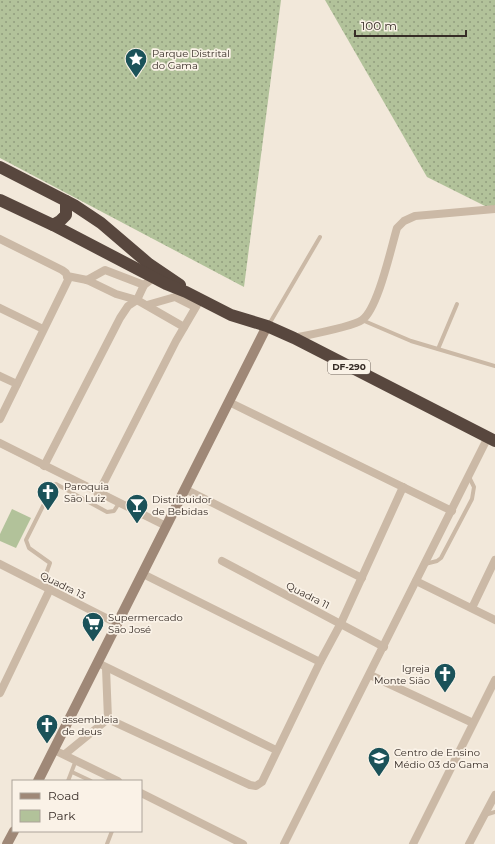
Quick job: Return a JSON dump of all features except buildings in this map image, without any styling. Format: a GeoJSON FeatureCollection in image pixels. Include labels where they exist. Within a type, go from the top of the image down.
{"type":"FeatureCollection","features":[{"type":"Feature","properties":{"kind":"highway","name":"DF-290"},"geometry":{"type":"LineString","coordinates":[[0,167],[66,201],[101,222],[149,264],[180,286],[197,304],[267,326],[294,338],[492,439]]}},
{"type":"Feature","properties":{"kind":"highway","name":"DF-290"},"geometry":{"type":"LineString","coordinates":[[0,200],[53,225],[148,282],[186,292]]}},
{"type":"Feature","properties":{"kind":"highway"},"geometry":{"type":"LineString","coordinates":[[53,225],[66,215],[66,201]]}},
{"type":"Feature","properties":{"kind":"street"},"geometry":{"type":"LineString","coordinates":[[294,338],[362,320],[370,310],[379,290],[397,228],[404,221],[415,216],[495,208]]}},
{"type":"Feature","properties":{"kind":"street"},"geometry":{"type":"LineString","coordinates":[[0,239],[62,270],[68,276],[87,280],[116,294],[147,304],[184,327]]}},
{"type":"Feature","properties":{"kind":"street"},"geometry":{"type":"LineString","coordinates":[[44,466],[120,318],[128,306],[137,300],[148,282],[105,270],[87,280]]}},
{"type":"Feature","properties":{"kind":"street"},"geometry":{"type":"LineString","coordinates":[[0,419],[64,288],[68,276]]}},
{"type":"Feature","properties":{"kind":"street"},"geometry":{"type":"LineString","coordinates":[[98,494],[197,304],[175,297],[147,304]]}},
{"type":"Feature","properties":{"kind":"street"},"geometry":{"type":"LineString","coordinates":[[0,308],[43,329]]}},
{"type":"Feature","properties":{"kind":"street"},"geometry":{"type":"LineString","coordinates":[[39,780],[102,665],[118,624],[267,326]]}},
{"type":"Feature","properties":{"kind":"street"},"geometry":{"type":"LineString","coordinates":[[0,376],[17,384]]}},
{"type":"Feature","properties":{"kind":"street"},"geometry":{"type":"LineString","coordinates":[[229,402],[452,511]]}},
{"type":"Feature","properties":{"kind":"street"},"geometry":{"type":"LineString","coordinates":[[284,844],[469,476],[492,439]]}},
{"type":"Feature","properties":{"kind":"street"},"geometry":{"type":"LineString","coordinates":[[0,443],[98,494],[166,526]]}},
{"type":"Feature","properties":{"kind":"street"},"geometry":{"type":"LineString","coordinates":[[108,719],[250,785],[256,786],[262,782],[276,750],[320,662],[341,624],[403,487]]}},
{"type":"Feature","properties":{"kind":"street"},"geometry":{"type":"LineString","coordinates":[[185,489],[362,578]]}},
{"type":"Feature","properties":{"kind":"street"},"geometry":{"type":"LineString","coordinates":[[472,608],[495,560]]}},
{"type":"Feature","properties":{"kind":"street","name":"Quadra 11"},"geometry":{"type":"LineString","coordinates":[[222,562],[384,647]]}},
{"type":"Feature","properties":{"kind":"street","name":"Quadra 13"},"geometry":{"type":"LineString","coordinates":[[0,564],[118,624]]}},
{"type":"Feature","properties":{"kind":"street"},"geometry":{"type":"LineString","coordinates":[[143,574],[320,662]]}},
{"type":"Feature","properties":{"kind":"street"},"geometry":{"type":"LineString","coordinates":[[416,581],[495,620]]}},
{"type":"Feature","properties":{"kind":"street"},"geometry":{"type":"LineString","coordinates":[[0,692],[50,589]]}},
{"type":"Feature","properties":{"kind":"street"},"geometry":{"type":"LineString","coordinates":[[102,665],[108,719]]}},
{"type":"Feature","properties":{"kind":"street"},"geometry":{"type":"LineString","coordinates":[[102,665],[276,750]]}},
{"type":"Feature","properties":{"kind":"street"},"geometry":{"type":"LineString","coordinates":[[370,675],[473,723]]}},
{"type":"Feature","properties":{"kind":"street"},"geometry":{"type":"LineString","coordinates":[[413,844],[495,680]]}},
{"type":"Feature","properties":{"kind":"street"},"geometry":{"type":"LineString","coordinates":[[65,754],[108,719]]}},
{"type":"Feature","properties":{"kind":"street"},"geometry":{"type":"LineString","coordinates":[[54,750],[116,780]]}},
{"type":"Feature","properties":{"kind":"street"},"geometry":{"type":"LineString","coordinates":[[142,793],[243,844]]}},
{"type":"Feature","properties":{"kind":"street"},"geometry":{"type":"LineString","coordinates":[[469,844],[495,795]]}},
{"type":"Feature","properties":{"kind":"street"},"geometry":{"type":"LineString","coordinates":[[7,844],[13,832]]}},
{"type":"Feature","properties":{"kind":"lane"},"geometry":{"type":"LineString","coordinates":[[267,326],[320,237]]}},
{"type":"Feature","properties":{"kind":"lane"},"geometry":{"type":"LineString","coordinates":[[438,349],[457,304]]}},
{"type":"Feature","properties":{"kind":"lane"},"geometry":{"type":"LineString","coordinates":[[362,320],[398,336],[495,366]]}},
{"type":"Feature","properties":{"kind":"lane"},"geometry":{"type":"LineString","coordinates":[[425,564],[437,561],[441,558],[462,522],[474,492],[469,476]]}},
{"type":"Feature","properties":{"kind":"lane"},"geometry":{"type":"LineString","coordinates":[[42,585],[50,563],[29,548],[26,540],[53,486],[56,484],[108,512],[114,511],[119,503]]}},
{"type":"Feature","properties":{"kind":"lane"},"geometry":{"type":"LineString","coordinates":[[68,780],[76,760]]}},
{"type":"Feature","properties":{"kind":"lane"},"geometry":{"type":"LineString","coordinates":[[72,772],[89,780]]}},
{"type":"Feature","properties":{"kind":"lane"},"geometry":{"type":"LineString","coordinates":[[485,815],[495,812]]}},
{"type":"Feature","properties":{"kind":"lane"},"geometry":{"type":"LineString","coordinates":[[107,844],[112,832]]}},
{"type":"Feature","properties":{"kind":"green space","name":"Parque Distrital do Gama"},"geometry":{"type":"Polygon","coordinates":[[[0,0],[281,0],[244,287],[0,158],[0,0]]]}},
{"type":"Feature","properties":{"kind":"green space"},"geometry":{"type":"Polygon","coordinates":[[[325,0],[495,0],[495,211],[427,177],[325,0]]]}},
{"type":"Feature","properties":{"kind":"green space"},"geometry":{"type":"Polygon","coordinates":[[[12,509],[31,518],[16,548],[0,541],[0,534],[12,509]]]}},
{"type":"Feature","properties":{"kind":"place","name":"Parque Distrital do Gama"},"geometry":{"type":"Point","coordinates":[136,78]}},
{"type":"Feature","properties":{"kind":"place","name":"Paroquia São Luiz"},"geometry":{"type":"Point","coordinates":[48,512]}},
{"type":"Feature","properties":{"kind":"place","name":"Distribuidor de Bebidas"},"geometry":{"type":"Point","coordinates":[137,524]}},
{"type":"Feature","properties":{"kind":"place","name":"Supermercado São José"},"geometry":{"type":"Point","coordinates":[93,642]}},
{"type":"Feature","properties":{"kind":"place","name":"Igreja Monte Sião"},"geometry":{"type":"Point","coordinates":[445,694]}},
{"type":"Feature","properties":{"kind":"place","name":"assembleia de deus"},"geometry":{"type":"Point","coordinates":[47,744]}},
{"type":"Feature","properties":{"kind":"place","name":"Centro de Ensino Médio 03 do Gama"},"geometry":{"type":"Point","coordinates":[379,778]}}]}
